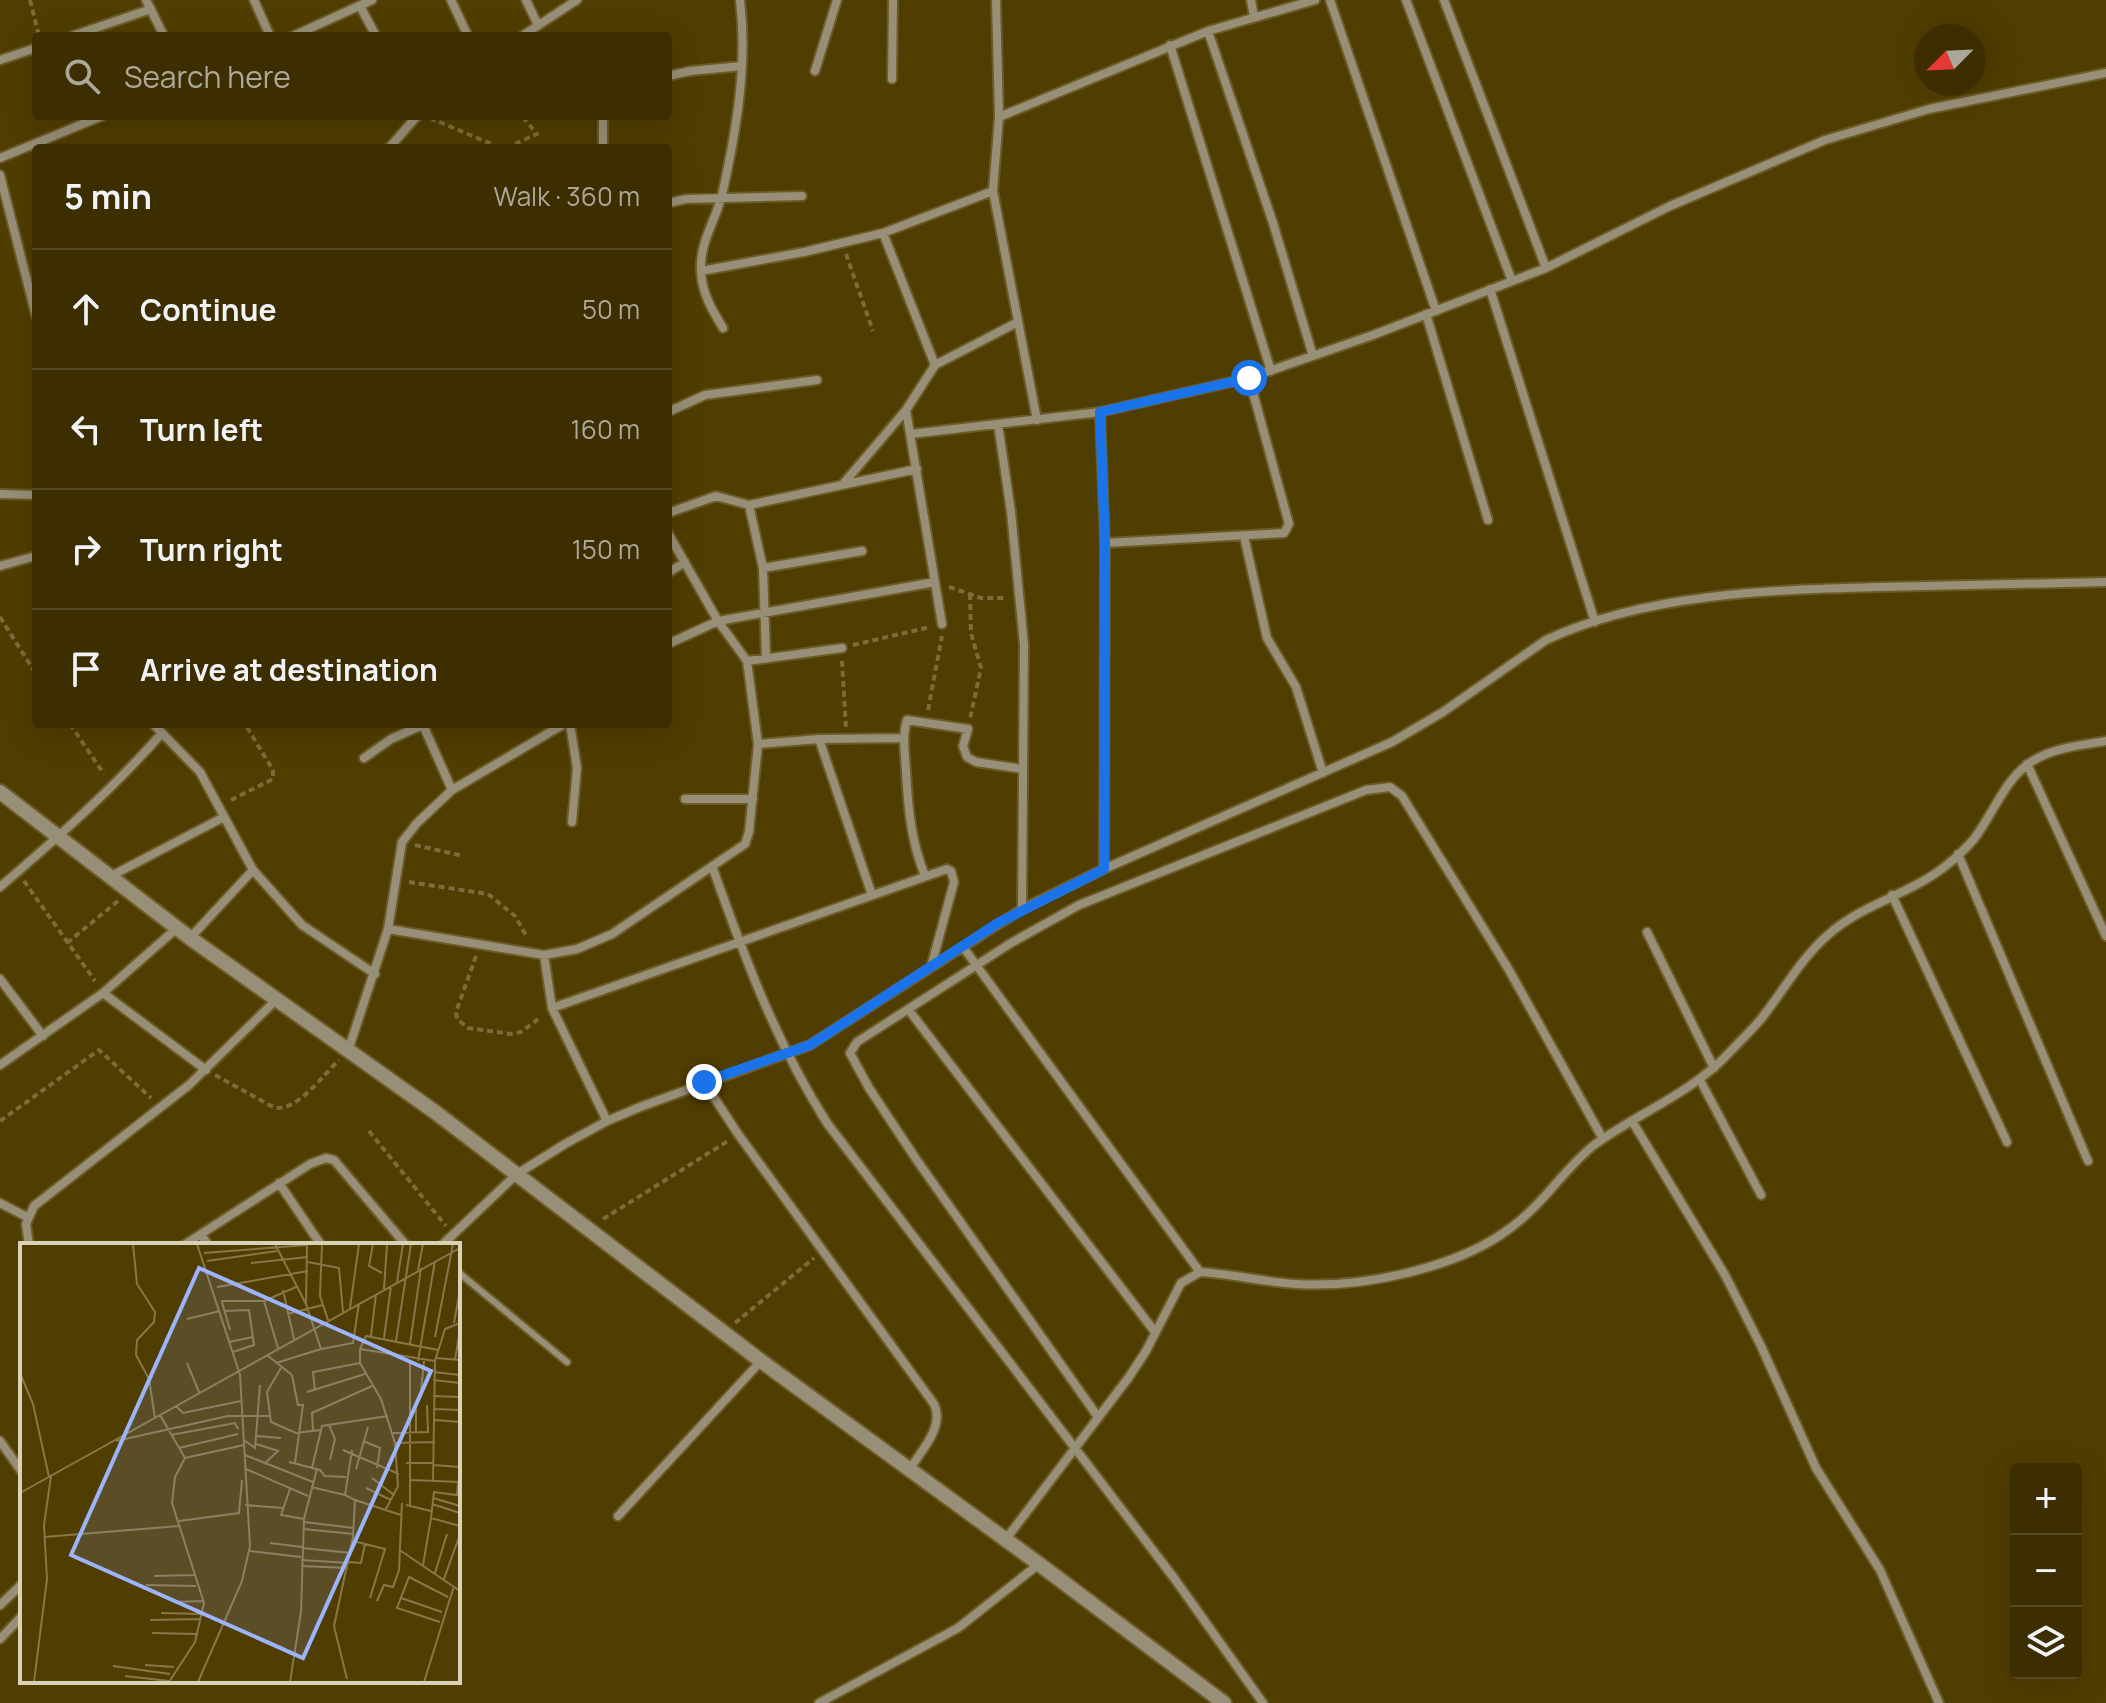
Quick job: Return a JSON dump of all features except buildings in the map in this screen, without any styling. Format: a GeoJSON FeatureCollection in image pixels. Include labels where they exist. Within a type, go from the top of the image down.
{"type":"FeatureCollection","features":[{"type":"Feature","properties":{"kind":"street"},"geometry":{"type":"LineString","coordinates":[[146,0],[162,32]]}},
{"type":"Feature","properties":{"kind":"street"},"geometry":{"type":"LineString","coordinates":[[254,0],[268,32]]}},
{"type":"Feature","properties":{"kind":"street"},"geometry":{"type":"LineString","coordinates":[[302,32],[372,0]]}},
{"type":"Feature","properties":{"kind":"street"},"geometry":{"type":"LineString","coordinates":[[451,0],[466,32]]}},
{"type":"Feature","properties":{"kind":"street"},"geometry":{"type":"LineString","coordinates":[[526,0],[538,25]]}},
{"type":"Feature","properties":{"kind":"street"},"geometry":{"type":"LineString","coordinates":[[528,32],[577,0]]}},
{"type":"Feature","properties":{"kind":"street"},"geometry":{"type":"LineString","coordinates":[[723,328],[707,300],[701,271],[703,244],[721,199],[736,124],[742,66],[740,0]]}},
{"type":"Feature","properties":{"kind":"street"},"geometry":{"type":"LineString","coordinates":[[815,71],[837,0]]}},
{"type":"Feature","properties":{"kind":"street"},"geometry":{"type":"LineString","coordinates":[[892,79],[893,0]]}},
{"type":"Feature","properties":{"kind":"street"},"geometry":{"type":"LineString","coordinates":[[996,0],[999,117],[993,191],[1037,420]]}},
{"type":"Feature","properties":{"kind":"street"},"geometry":{"type":"LineString","coordinates":[[1251,0],[1254,17]]}},
{"type":"Feature","properties":{"kind":"street"},"geometry":{"type":"LineString","coordinates":[[999,117],[1170,45],[1315,0]]}},
{"type":"Feature","properties":{"kind":"street"},"geometry":{"type":"LineString","coordinates":[[1330,0],[1436,311]]}},
{"type":"Feature","properties":{"kind":"street"},"geometry":{"type":"LineString","coordinates":[[1406,0],[1512,281]]}},
{"type":"Feature","properties":{"kind":"street"},"geometry":{"type":"LineString","coordinates":[[1444,0],[1546,268]]}},
{"type":"Feature","properties":{"kind":"street"},"geometry":{"type":"LineString","coordinates":[[360,6],[374,32]]}},
{"type":"Feature","properties":{"kind":"street"},"geometry":{"type":"LineString","coordinates":[[84,32],[151,9]]}},
{"type":"Feature","properties":{"kind":"street"},"geometry":{"type":"LineString","coordinates":[[1208,31],[1273,223],[1313,356]]}},
{"type":"Feature","properties":{"kind":"street"},"geometry":{"type":"LineString","coordinates":[[1170,45],[1271,371]]}},
{"type":"Feature","properties":{"kind":"street"},"geometry":{"type":"LineString","coordinates":[[0,60],[32,49]]}},
{"type":"Feature","properties":{"kind":"street"},"geometry":{"type":"LineString","coordinates":[[672,75],[742,66]]}},
{"type":"Feature","properties":{"kind":"street"},"geometry":{"type":"LineString","coordinates":[[911,434],[1100,412],[1249,378],[1546,268],[1670,206],[1825,140],[1929,109],[2106,73]]}},
{"type":"Feature","properties":{"kind":"street"},"geometry":{"type":"LineString","coordinates":[[34,144],[92,120]]}},
{"type":"Feature","properties":{"kind":"street"},"geometry":{"type":"LineString","coordinates":[[396,144],[414,120]]}},
{"type":"Feature","properties":{"kind":"street"},"geometry":{"type":"LineString","coordinates":[[603,120],[603,144]]}},
{"type":"Feature","properties":{"kind":"street"},"geometry":{"type":"LineString","coordinates":[[0,158],[32,145]]}},
{"type":"Feature","properties":{"kind":"street"},"geometry":{"type":"LineString","coordinates":[[0,175],[32,300]]}},
{"type":"Feature","properties":{"kind":"street"},"geometry":{"type":"LineString","coordinates":[[701,271],[883,233],[993,191]]}},
{"type":"Feature","properties":{"kind":"street"},"geometry":{"type":"LineString","coordinates":[[672,202],[686,199],[802,196]]}},
{"type":"Feature","properties":{"kind":"street"},"geometry":{"type":"LineString","coordinates":[[883,233],[935,365]]}},
{"type":"Feature","properties":{"kind":"street"},"geometry":{"type":"LineString","coordinates":[[1490,289],[1595,622]]}},
{"type":"Feature","properties":{"kind":"street"},"geometry":{"type":"LineString","coordinates":[[1426,314],[1488,520]]}},
{"type":"Feature","properties":{"kind":"street"},"geometry":{"type":"LineString","coordinates":[[843,484],[906,410],[935,365],[1018,322]]}},
{"type":"Feature","properties":{"kind":"street"},"geometry":{"type":"LineString","coordinates":[[1105,543],[1284,533],[1289,528],[1249,378]]}},
{"type":"Feature","properties":{"kind":"street"},"geometry":{"type":"LineString","coordinates":[[672,410],[705,395],[817,380]]}},
{"type":"Feature","properties":{"kind":"street"},"geometry":{"type":"LineString","coordinates":[[906,410],[942,624]]}},
{"type":"Feature","properties":{"kind":"street"},"geometry":{"type":"LineString","coordinates":[[1100,412],[1105,543],[1104,869]]}},
{"type":"Feature","properties":{"kind":"street"},"geometry":{"type":"LineString","coordinates":[[998,424],[1021,597],[1024,645],[1022,909]]}},
{"type":"Feature","properties":{"kind":"street"},"geometry":{"type":"LineString","coordinates":[[672,512],[716,496],[749,505],[917,469]]}},
{"type":"Feature","properties":{"kind":"street"},"geometry":{"type":"LineString","coordinates":[[0,494],[32,495]]}},
{"type":"Feature","properties":{"kind":"street"},"geometry":{"type":"LineString","coordinates":[[749,505],[763,568],[766,658]]}},
{"type":"Feature","properties":{"kind":"street"},"geometry":{"type":"LineString","coordinates":[[1244,536],[1267,638],[1296,687],[1323,773]]}},
{"type":"Feature","properties":{"kind":"street"},"geometry":{"type":"LineString","coordinates":[[388,929],[544,955],[577,949],[612,934],[745,844],[758,744],[747,661],[718,621],[672,540]]}},
{"type":"Feature","properties":{"kind":"street"},"geometry":{"type":"LineString","coordinates":[[763,568],[862,551]]}},
{"type":"Feature","properties":{"kind":"street"},"geometry":{"type":"LineString","coordinates":[[0,566],[32,557]]}},
{"type":"Feature","properties":{"kind":"street"},"geometry":{"type":"LineString","coordinates":[[672,570],[685,562]]}},
{"type":"Feature","properties":{"kind":"street"},"geometry":{"type":"LineString","coordinates":[[672,642],[718,621],[935,582]]}},
{"type":"Feature","properties":{"kind":"street"},"geometry":{"type":"LineString","coordinates":[[444,1243],[517,1174],[607,1121],[704,1082],[786,1054],[832,1032],[1022,909],[1104,869],[1392,742],[1443,712],[1546,640],[1595,622],[1697,599],[1801,589],[2106,582]]}},
{"type":"Feature","properties":{"kind":"street"},"geometry":{"type":"LineString","coordinates":[[747,661],[842,648]]}},
{"type":"Feature","properties":{"kind":"street"},"geometry":{"type":"LineString","coordinates":[[925,876],[914,849],[909,819],[904,738],[907,720],[968,729],[963,746],[967,757],[976,762],[1023,769]]}},
{"type":"Feature","properties":{"kind":"street"},"geometry":{"type":"LineString","coordinates":[[157,728],[200,772],[253,870],[302,925],[375,974]]}},
{"type":"Feature","properties":{"kind":"street"},"geometry":{"type":"LineString","coordinates":[[364,758],[391,739],[415,728]]}},
{"type":"Feature","properties":{"kind":"street"},"geometry":{"type":"LineString","coordinates":[[426,728],[452,790]]}},
{"type":"Feature","properties":{"kind":"street"},"geometry":{"type":"LineString","coordinates":[[348,1052],[388,929],[402,842],[452,790],[557,728]]}},
{"type":"Feature","properties":{"kind":"street"},"geometry":{"type":"LineString","coordinates":[[571,728],[577,768],[572,822]]}},
{"type":"Feature","properties":{"kind":"street"},"geometry":{"type":"LineString","coordinates":[[0,887],[113,786],[162,733]]}},
{"type":"Feature","properties":{"kind":"street"},"geometry":{"type":"LineString","coordinates":[[758,744],[819,739],[904,738]]}},
{"type":"Feature","properties":{"kind":"street"},"geometry":{"type":"LineString","coordinates":[[819,739],[872,895]]}},
{"type":"Feature","properties":{"kind":"street"},"geometry":{"type":"LineString","coordinates":[[1006,1539],[1129,1377],[1181,1283],[1200,1272],[1298,1284],[1329,1283],[1420,1270],[1447,1263],[1481,1247],[1513,1227],[1603,1139],[1700,1080],[1714,1068],[1760,1020],[1807,956],[1846,920],[1947,865],[1973,840],[2015,776],[2027,764],[2057,750],[2106,741]]}},
{"type":"Feature","properties":{"kind":"street"},"geometry":{"type":"LineString","coordinates":[[2027,764],[2106,936]]}},
{"type":"Feature","properties":{"kind":"street"},"geometry":{"type":"LineString","coordinates":[[1098,1417],[925,1172],[850,1053],[857,1042],[976,965],[1079,905],[1366,790],[1390,787],[1402,796],[1476,915],[1603,1139]]}},
{"type":"Feature","properties":{"kind":"street"},"geometry":{"type":"LineString","coordinates":[[0,792],[190,938],[517,1174],[761,1361],[1224,1703]]}},
{"type":"Feature","properties":{"kind":"street"},"geometry":{"type":"LineString","coordinates":[[685,799],[753,799]]}},
{"type":"Feature","properties":{"kind":"street"},"geometry":{"type":"LineString","coordinates":[[111,876],[224,817]]}},
{"type":"Feature","properties":{"kind":"street"},"geometry":{"type":"LineString","coordinates":[[1958,854],[2088,1161]]}},
{"type":"Feature","properties":{"kind":"street"},"geometry":{"type":"LineString","coordinates":[[712,866],[740,944],[786,1054],[850,1155],[1174,1578],[1263,1703]]}},
{"type":"Feature","properties":{"kind":"street"},"geometry":{"type":"LineString","coordinates":[[552,1008],[947,869],[951,871],[954,882],[931,967]]}},
{"type":"Feature","properties":{"kind":"street"},"geometry":{"type":"LineString","coordinates":[[190,938],[253,870]]}},
{"type":"Feature","properties":{"kind":"street"},"geometry":{"type":"LineString","coordinates":[[1892,895],[2007,1142]]}},
{"type":"Feature","properties":{"kind":"street"},"geometry":{"type":"LineString","coordinates":[[0,1065],[103,993],[177,928]]}},
{"type":"Feature","properties":{"kind":"street"},"geometry":{"type":"LineString","coordinates":[[1647,932],[1714,1068]]}},
{"type":"Feature","properties":{"kind":"street"},"geometry":{"type":"LineString","coordinates":[[963,947],[1200,1272]]}},
{"type":"Feature","properties":{"kind":"street"},"geometry":{"type":"LineString","coordinates":[[544,955],[552,1008],[607,1121]]}},
{"type":"Feature","properties":{"kind":"street"},"geometry":{"type":"LineString","coordinates":[[0,979],[43,1036]]}},
{"type":"Feature","properties":{"kind":"street"},"geometry":{"type":"LineString","coordinates":[[103,993],[206,1070]]}},
{"type":"Feature","properties":{"kind":"street"},"geometry":{"type":"LineString","coordinates":[[29,1243],[27,1217],[40,1200],[206,1070],[277,999]]}},
{"type":"Feature","properties":{"kind":"street"},"geometry":{"type":"LineString","coordinates":[[908,1009],[1155,1332]]}},
{"type":"Feature","properties":{"kind":"street"},"geometry":{"type":"LineString","coordinates":[[1700,1080],[1761,1195]]}},
{"type":"Feature","properties":{"kind":"street"},"geometry":{"type":"LineString","coordinates":[[704,1082],[937,1411],[936,1428],[909,1470]]}},
{"type":"Feature","properties":{"kind":"street"},"geometry":{"type":"LineString","coordinates":[[1632,1121],[1725,1275],[1816,1468],[1880,1570],[1939,1703]]}},
{"type":"Feature","properties":{"kind":"street"},"geometry":{"type":"LineString","coordinates":[[187,1243],[320,1158],[334,1160],[404,1243]]}},
{"type":"Feature","properties":{"kind":"street"},"geometry":{"type":"LineString","coordinates":[[279,1183],[320,1243]]}},
{"type":"Feature","properties":{"kind":"street"},"geometry":{"type":"LineString","coordinates":[[0,1203],[27,1217]]}},
{"type":"Feature","properties":{"kind":"street"},"geometry":{"type":"LineString","coordinates":[[201,1234],[207,1243]]}},
{"type":"Feature","properties":{"kind":"street"},"geometry":{"type":"LineString","coordinates":[[618,1516],[761,1361]]}},
{"type":"Feature","properties":{"kind":"street"},"geometry":{"type":"LineString","coordinates":[[0,1441],[20,1469]]}},
{"type":"Feature","properties":{"kind":"street"},"geometry":{"type":"LineString","coordinates":[[819,1703],[958,1628],[1039,1564]]}},
{"type":"Feature","properties":{"kind":"street"},"geometry":{"type":"LineString","coordinates":[[0,1605],[20,1586]]}},
{"type":"Feature","properties":{"kind":"street"},"geometry":{"type":"LineString","coordinates":[[0,1639],[20,1618]]}},
{"type":"Feature","properties":{"kind":"lane"},"geometry":{"type":"LineString","coordinates":[[460,1274],[567,1362]]}},
{"type":"Feature","properties":{"kind":"path"},"geometry":{"type":"LineString","coordinates":[[30,0],[38,32]]}},
{"type":"Feature","properties":{"kind":"path"},"geometry":{"type":"LineString","coordinates":[[436,120],[494,144]]}},
{"type":"Feature","properties":{"kind":"path"},"geometry":{"type":"LineString","coordinates":[[513,144],[537,134],[525,120]]}},
{"type":"Feature","properties":{"kind":"path"},"geometry":{"type":"LineString","coordinates":[[842,243],[873,331]]}},
{"type":"Feature","properties":{"kind":"path"},"geometry":{"type":"LineString","coordinates":[[935,582],[981,598],[1021,597]]}},
{"type":"Feature","properties":{"kind":"path"},"geometry":{"type":"LineString","coordinates":[[968,729],[981,668],[971,633],[970,594]]}},
{"type":"Feature","properties":{"kind":"path"},"geometry":{"type":"LineString","coordinates":[[0,617],[32,668]]}},
{"type":"Feature","properties":{"kind":"path"},"geometry":{"type":"LineString","coordinates":[[847,738],[842,648],[942,624],[941,645],[925,723]]}},
{"type":"Feature","properties":{"kind":"path"},"geometry":{"type":"LineString","coordinates":[[73,728],[113,786]]}},
{"type":"Feature","properties":{"kind":"path"},"geometry":{"type":"LineString","coordinates":[[218,806],[273,779],[273,770],[247,728]]}},
{"type":"Feature","properties":{"kind":"path"},"geometry":{"type":"LineString","coordinates":[[402,842],[463,856]]}},
{"type":"Feature","properties":{"kind":"path"},"geometry":{"type":"LineString","coordinates":[[17,872],[103,993]]}},
{"type":"Feature","properties":{"kind":"path"},"geometry":{"type":"LineString","coordinates":[[395,880],[488,894],[515,916],[525,935],[544,955]]}},
{"type":"Feature","properties":{"kind":"path"},"geometry":{"type":"LineString","coordinates":[[67,943],[131,891]]}},
{"type":"Feature","properties":{"kind":"path"},"geometry":{"type":"LineString","coordinates":[[479,946],[456,1012],[461,1023],[468,1028],[511,1034],[521,1032],[552,1008]]}},
{"type":"Feature","properties":{"kind":"path"},"geometry":{"type":"LineString","coordinates":[[0,1121],[99,1050],[161,1108]]}},
{"type":"Feature","properties":{"kind":"path"},"geometry":{"type":"LineString","coordinates":[[206,1070],[275,1108],[283,1109],[295,1102],[348,1052]]}},
{"type":"Feature","properties":{"kind":"path"},"geometry":{"type":"LineString","coordinates":[[369,1131],[453,1234]]}},
{"type":"Feature","properties":{"kind":"path"},"geometry":{"type":"LineString","coordinates":[[588,1229],[738,1134]]}},
{"type":"Feature","properties":{"kind":"path"},"geometry":{"type":"LineString","coordinates":[[724,1332],[822,1251]]}},
{"type":"Feature","properties":{"kind":"route"},"geometry":{"type":"LineString","coordinates":[[704,1082],[810,1045],[998,923],[1104,869],[1105,543],[1100,412],[1249,378]]}}]}
